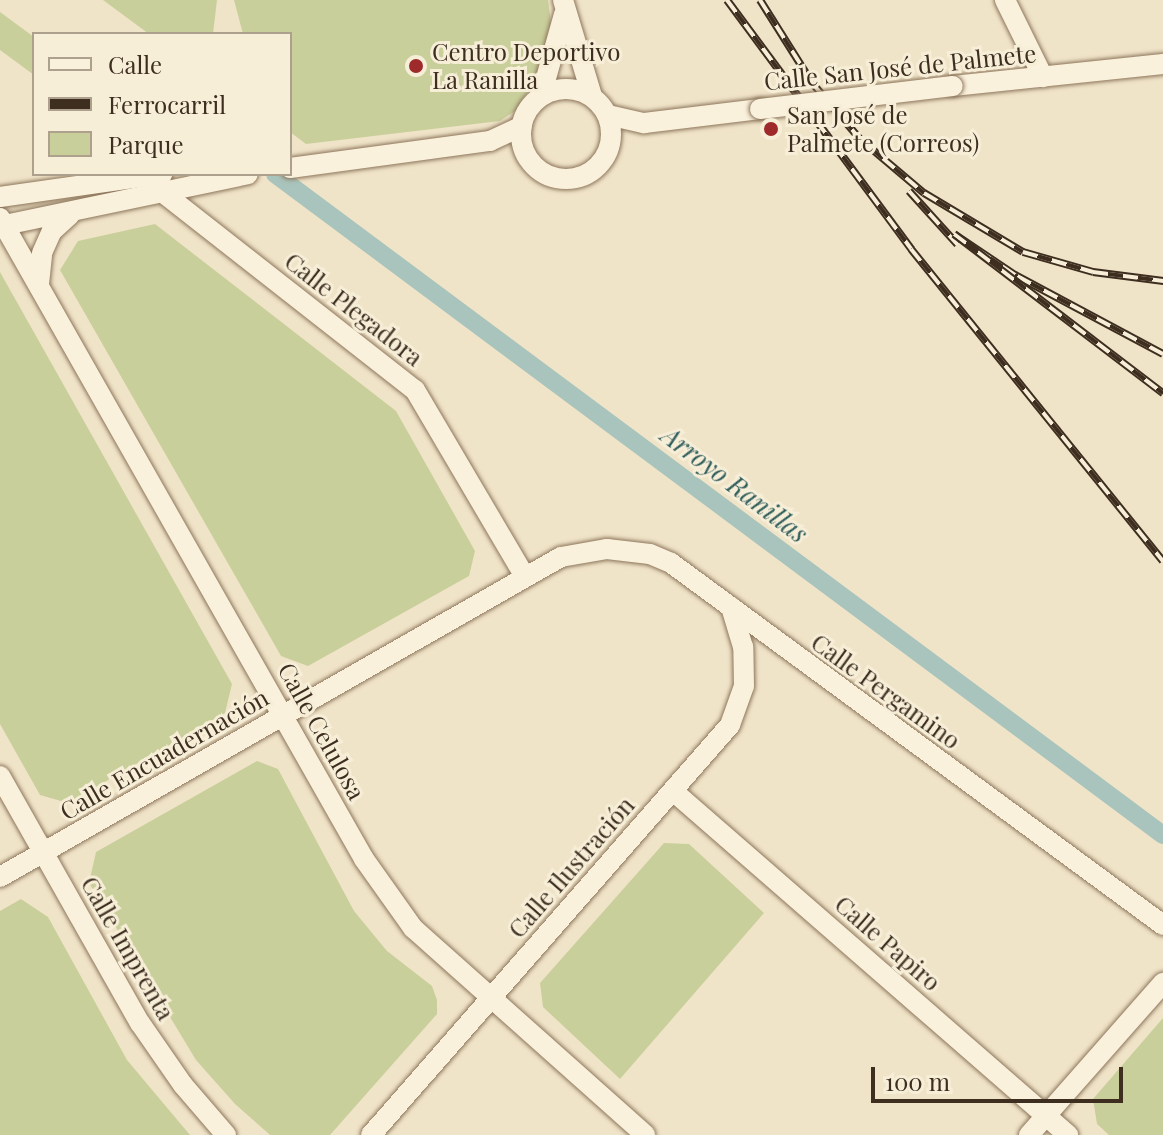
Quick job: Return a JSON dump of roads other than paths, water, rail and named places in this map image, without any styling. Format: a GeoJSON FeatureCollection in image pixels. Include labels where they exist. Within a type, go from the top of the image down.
{"type":"FeatureCollection","features":[{"type":"Feature","properties":{"kind":"street"},"geometry":{"type":"LineString","coordinates":[[1005,0],[1043,77]]}},
{"type":"Feature","properties":{"kind":"street"},"geometry":{"type":"LineString","coordinates":[[490,141],[525,152],[544,173],[573,179],[598,166],[611,142],[608,115],[592,96],[564,3]]}},
{"type":"Feature","properties":{"kind":"street"},"geometry":{"type":"LineString","coordinates":[[292,168],[490,141],[522,126],[541,96],[561,38],[564,3]]}},
{"type":"Feature","properties":{"kind":"street","name":"Calle San José de Palmete"},"geometry":{"type":"LineString","coordinates":[[608,115],[644,123],[1163,64]]}},
{"type":"Feature","properties":{"kind":"street"},"geometry":{"type":"LineString","coordinates":[[541,96],[566,88],[592,96]]}},
{"type":"Feature","properties":{"kind":"street","name":"Calle San José de Palmete"},"geometry":{"type":"LineString","coordinates":[[611,142],[644,123]]}},
{"type":"Feature","properties":{"kind":"street"},"geometry":{"type":"LineString","coordinates":[[522,126],[525,152]]}},
{"type":"Feature","properties":{"kind":"street"},"geometry":{"type":"LineString","coordinates":[[0,197],[148,176]]}},
{"type":"Feature","properties":{"kind":"street"},"geometry":{"type":"LineString","coordinates":[[217,176],[226,177]]}},
{"type":"Feature","properties":{"kind":"street"},"geometry":{"type":"LineString","coordinates":[[2,223],[70,215],[166,195],[233,176]]}},
{"type":"Feature","properties":{"kind":"street","name":"Calle Plegadora"},"geometry":{"type":"LineString","coordinates":[[166,195],[415,390],[525,577]]}},
{"type":"Feature","properties":{"kind":"street"},"geometry":{"type":"LineString","coordinates":[[39,284],[42,253],[52,231],[70,215]]}},
{"type":"Feature","properties":{"kind":"street","name":"Calle Celulosa"},"geometry":{"type":"LineString","coordinates":[[2,223],[364,859],[413,928],[645,1135]]}},
{"type":"Feature","properties":{"kind":"street","name":"Calle Pergamino"},"geometry":{"type":"LineString","coordinates":[[561,557],[586,550],[650,554],[671,563],[1163,925]]}},
{"type":"Feature","properties":{"kind":"street","name":"Calle Encuadernación"},"geometry":{"type":"LineString","coordinates":[[0,877],[561,557]]}},
{"type":"Feature","properties":{"kind":"street","name":"Calle Ilustración"},"geometry":{"type":"LineString","coordinates":[[371,1135],[730,725],[740,705],[743,647],[731,607]]}},
{"type":"Feature","properties":{"kind":"street","name":"Calle Imprenta"},"geometry":{"type":"LineString","coordinates":[[0,776],[140,1023],[183,1085],[226,1135]]}},
{"type":"Feature","properties":{"kind":"street","name":"Calle Papiro"},"geometry":{"type":"LineString","coordinates":[[673,791],[1068,1135]]}},
{"type":"Feature","properties":{"kind":"street"},"geometry":{"type":"LineString","coordinates":[[1029,1135],[1163,983]]}},
{"type":"Feature","properties":{"kind":"waterway","name":"Arroyo Ranillas"},"geometry":{"type":"LineString","coordinates":[[278,176],[1163,835]]}},
{"type":"Feature","properties":{"kind":"railway"},"geometry":{"type":"LineString","coordinates":[[727,0],[911,249],[1163,561]]}},
{"type":"Feature","properties":{"kind":"railway"},"geometry":{"type":"LineString","coordinates":[[760,0],[813,84],[860,139],[924,193],[1023,252],[1093,272],[1163,281]]}},
{"type":"Feature","properties":{"kind":"railway"},"geometry":{"type":"LineString","coordinates":[[909,191],[957,244]]}},
{"type":"Feature","properties":{"kind":"railway"},"geometry":{"type":"LineString","coordinates":[[1163,354],[1015,275],[954,234],[1163,393]]}},
{"type":"Feature","properties":{"kind":"place","name":"Centro Deportivo La Ranilla"},"geometry":{"type":"Point","coordinates":[416,66]}},
{"type":"Feature","properties":{"kind":"place","name":"San José de Palmete (Correos)"},"geometry":{"type":"Point","coordinates":[771,129]}}]}
